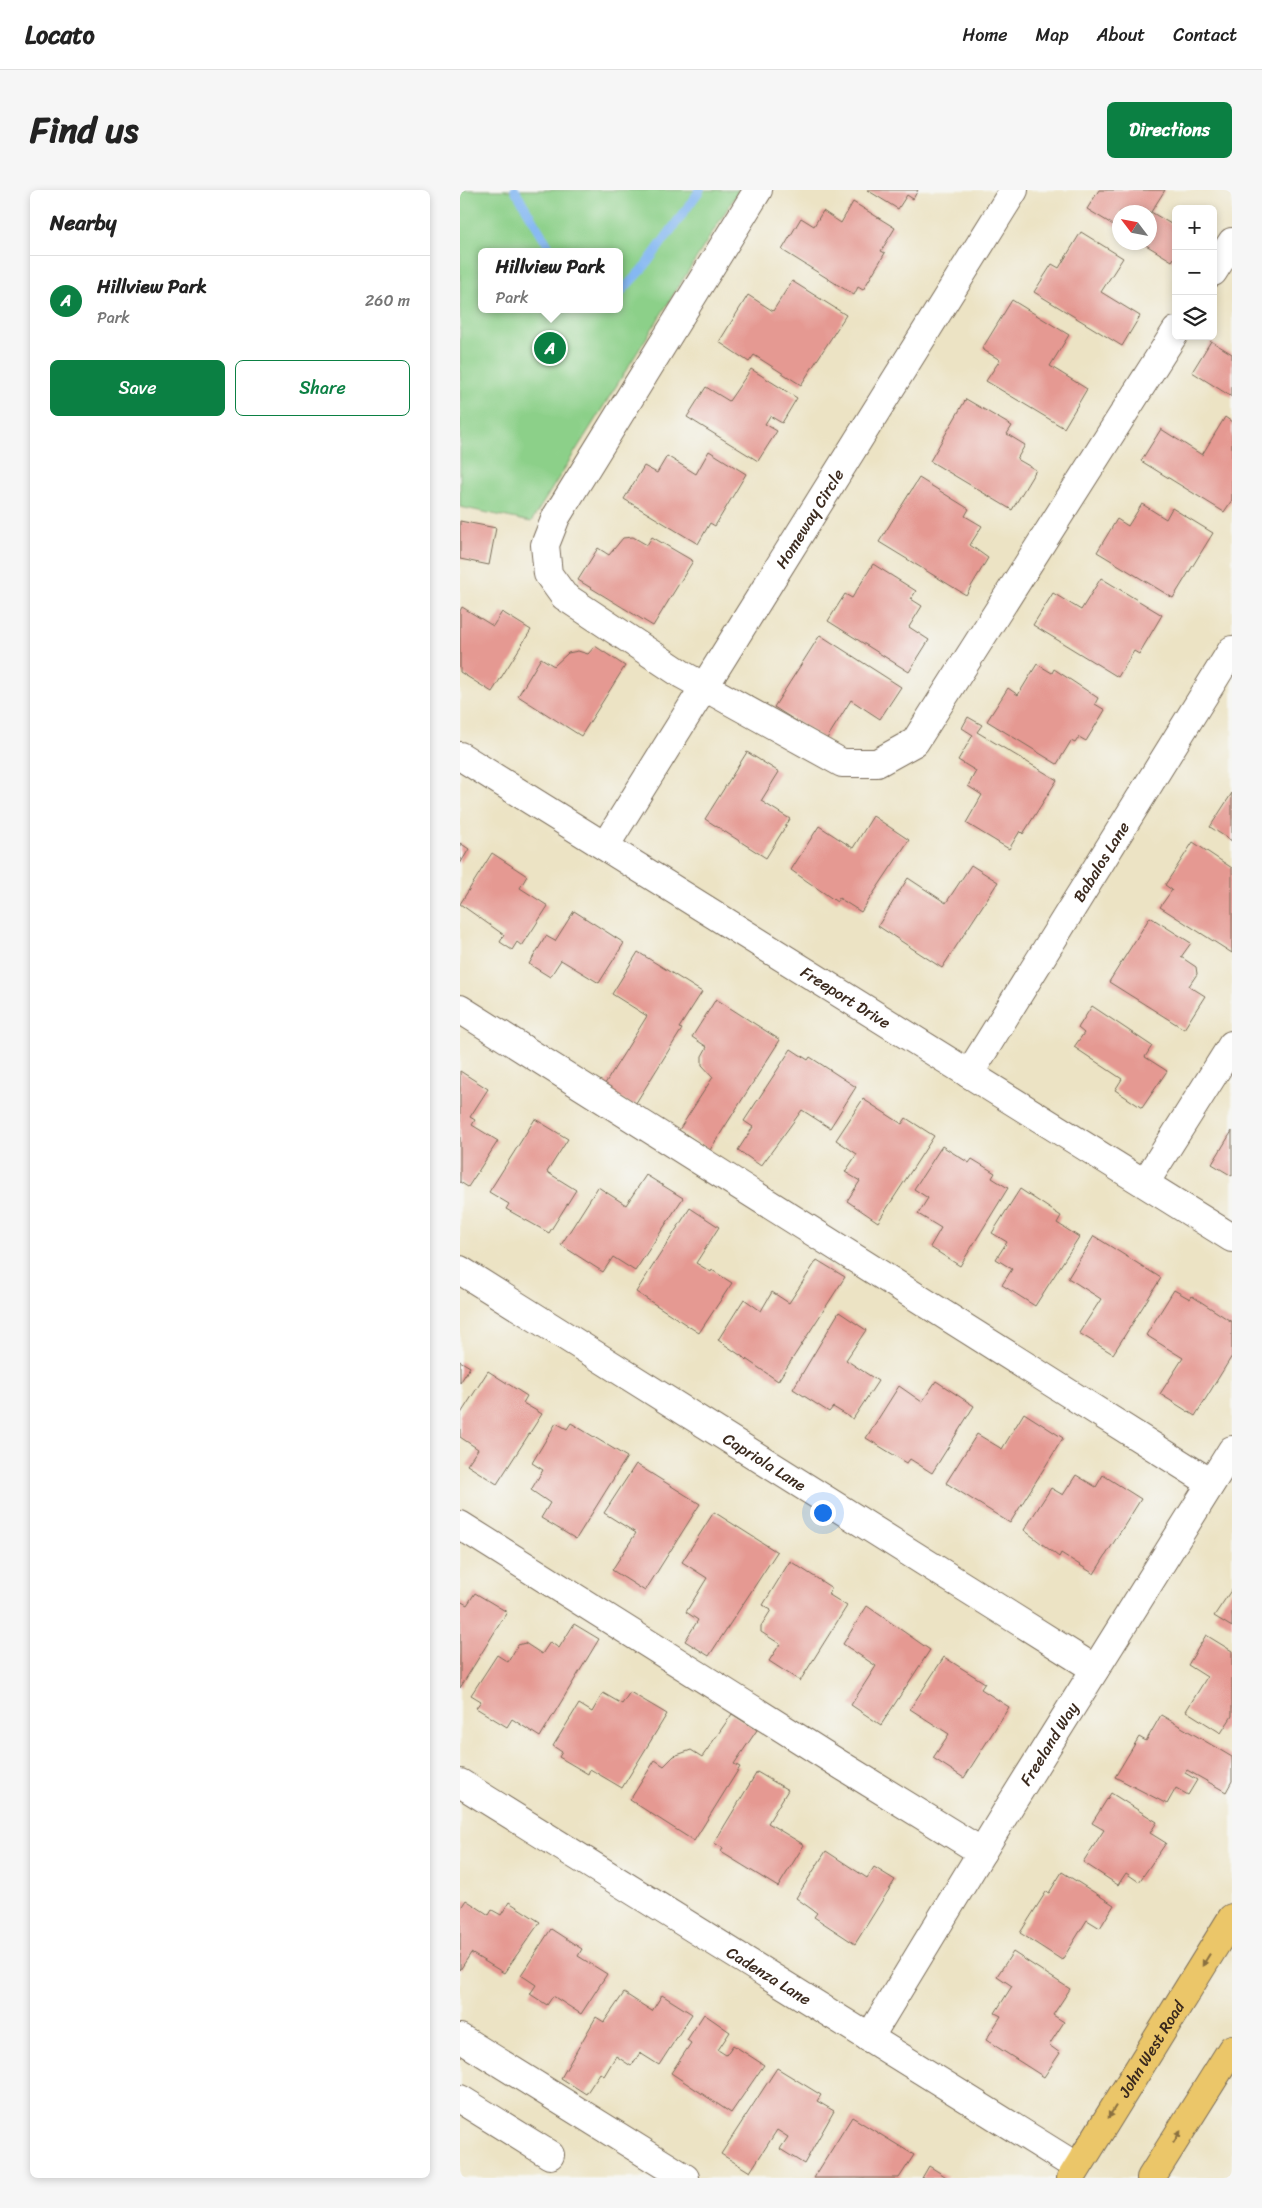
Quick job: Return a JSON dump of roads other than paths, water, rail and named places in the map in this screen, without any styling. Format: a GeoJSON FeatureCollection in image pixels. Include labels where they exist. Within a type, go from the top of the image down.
{"type":"FeatureCollection","features":[{"type":"Feature","properties":{"kind":"main road","name":"John West Road"},"geometry":{"type":"LineString","coordinates":[[1081,2174],[1232,1918]]}},
{"type":"Feature","properties":{"kind":"main road"},"geometry":{"type":"LineString","coordinates":[[1151,2178],[1232,2049]]}},
{"type":"Feature","properties":{"kind":"street"},"geometry":{"type":"LineString","coordinates":[[758,190],[556,518],[546,545],[548,574],[564,596],[704,687],[842,763],[877,763],[915,742],[1172,337]]}},
{"type":"Feature","properties":{"kind":"street","name":"Homeway Circle"},"geometry":{"type":"LineString","coordinates":[[605,846],[1014,190]]}},
{"type":"Feature","properties":{"kind":"street"},"geometry":{"type":"LineString","coordinates":[[1217,266],[1232,242]]}},
{"type":"Feature","properties":{"kind":"street","name":"Babalos Lane"},"geometry":{"type":"LineString","coordinates":[[969,1074],[1232,650]]}},
{"type":"Feature","properties":{"kind":"street","name":"Freeport Drive"},"geometry":{"type":"LineString","coordinates":[[460,756],[1232,1238]]}},
{"type":"Feature","properties":{"kind":"street"},"geometry":{"type":"LineString","coordinates":[[460,1009],[1211,1483]]}},
{"type":"Feature","properties":{"kind":"street"},"geometry":{"type":"LineString","coordinates":[[1145,1184],[1232,1045]]}},
{"type":"Feature","properties":{"kind":"street","name":"Capriola Lane"},"geometry":{"type":"LineString","coordinates":[[460,1270],[1095,1669]]}},
{"type":"Feature","properties":{"kind":"street","name":"Freeland Way"},"geometry":{"type":"LineString","coordinates":[[868,2038],[1232,1450]]}},
{"type":"Feature","properties":{"kind":"street"},"geometry":{"type":"LineString","coordinates":[[460,1524],[982,1852]]}},
{"type":"Feature","properties":{"kind":"street","name":"Cadenza Lane"},"geometry":{"type":"LineString","coordinates":[[460,1783],[868,2038],[1081,2174]]}},
{"type":"Feature","properties":{"kind":"street"},"geometry":{"type":"LineString","coordinates":[[460,2038],[685,2178]]}},
{"type":"Feature","properties":{"kind":"street"},"geometry":{"type":"LineString","coordinates":[[460,2099],[550,2155]]}},
{"type":"Feature","properties":{"kind":"waterway"},"geometry":{"type":"LineString","coordinates":[[515,190],[550,248]]}},
{"type":"Feature","properties":{"kind":"waterway"},"geometry":{"type":"LineString","coordinates":[[623,290],[645,266],[700,190]]}},
{"type":"Feature","properties":{"kind":"place","name":"Hillview Park"},"geometry":{"type":"Point","coordinates":[550,348]}}]}
